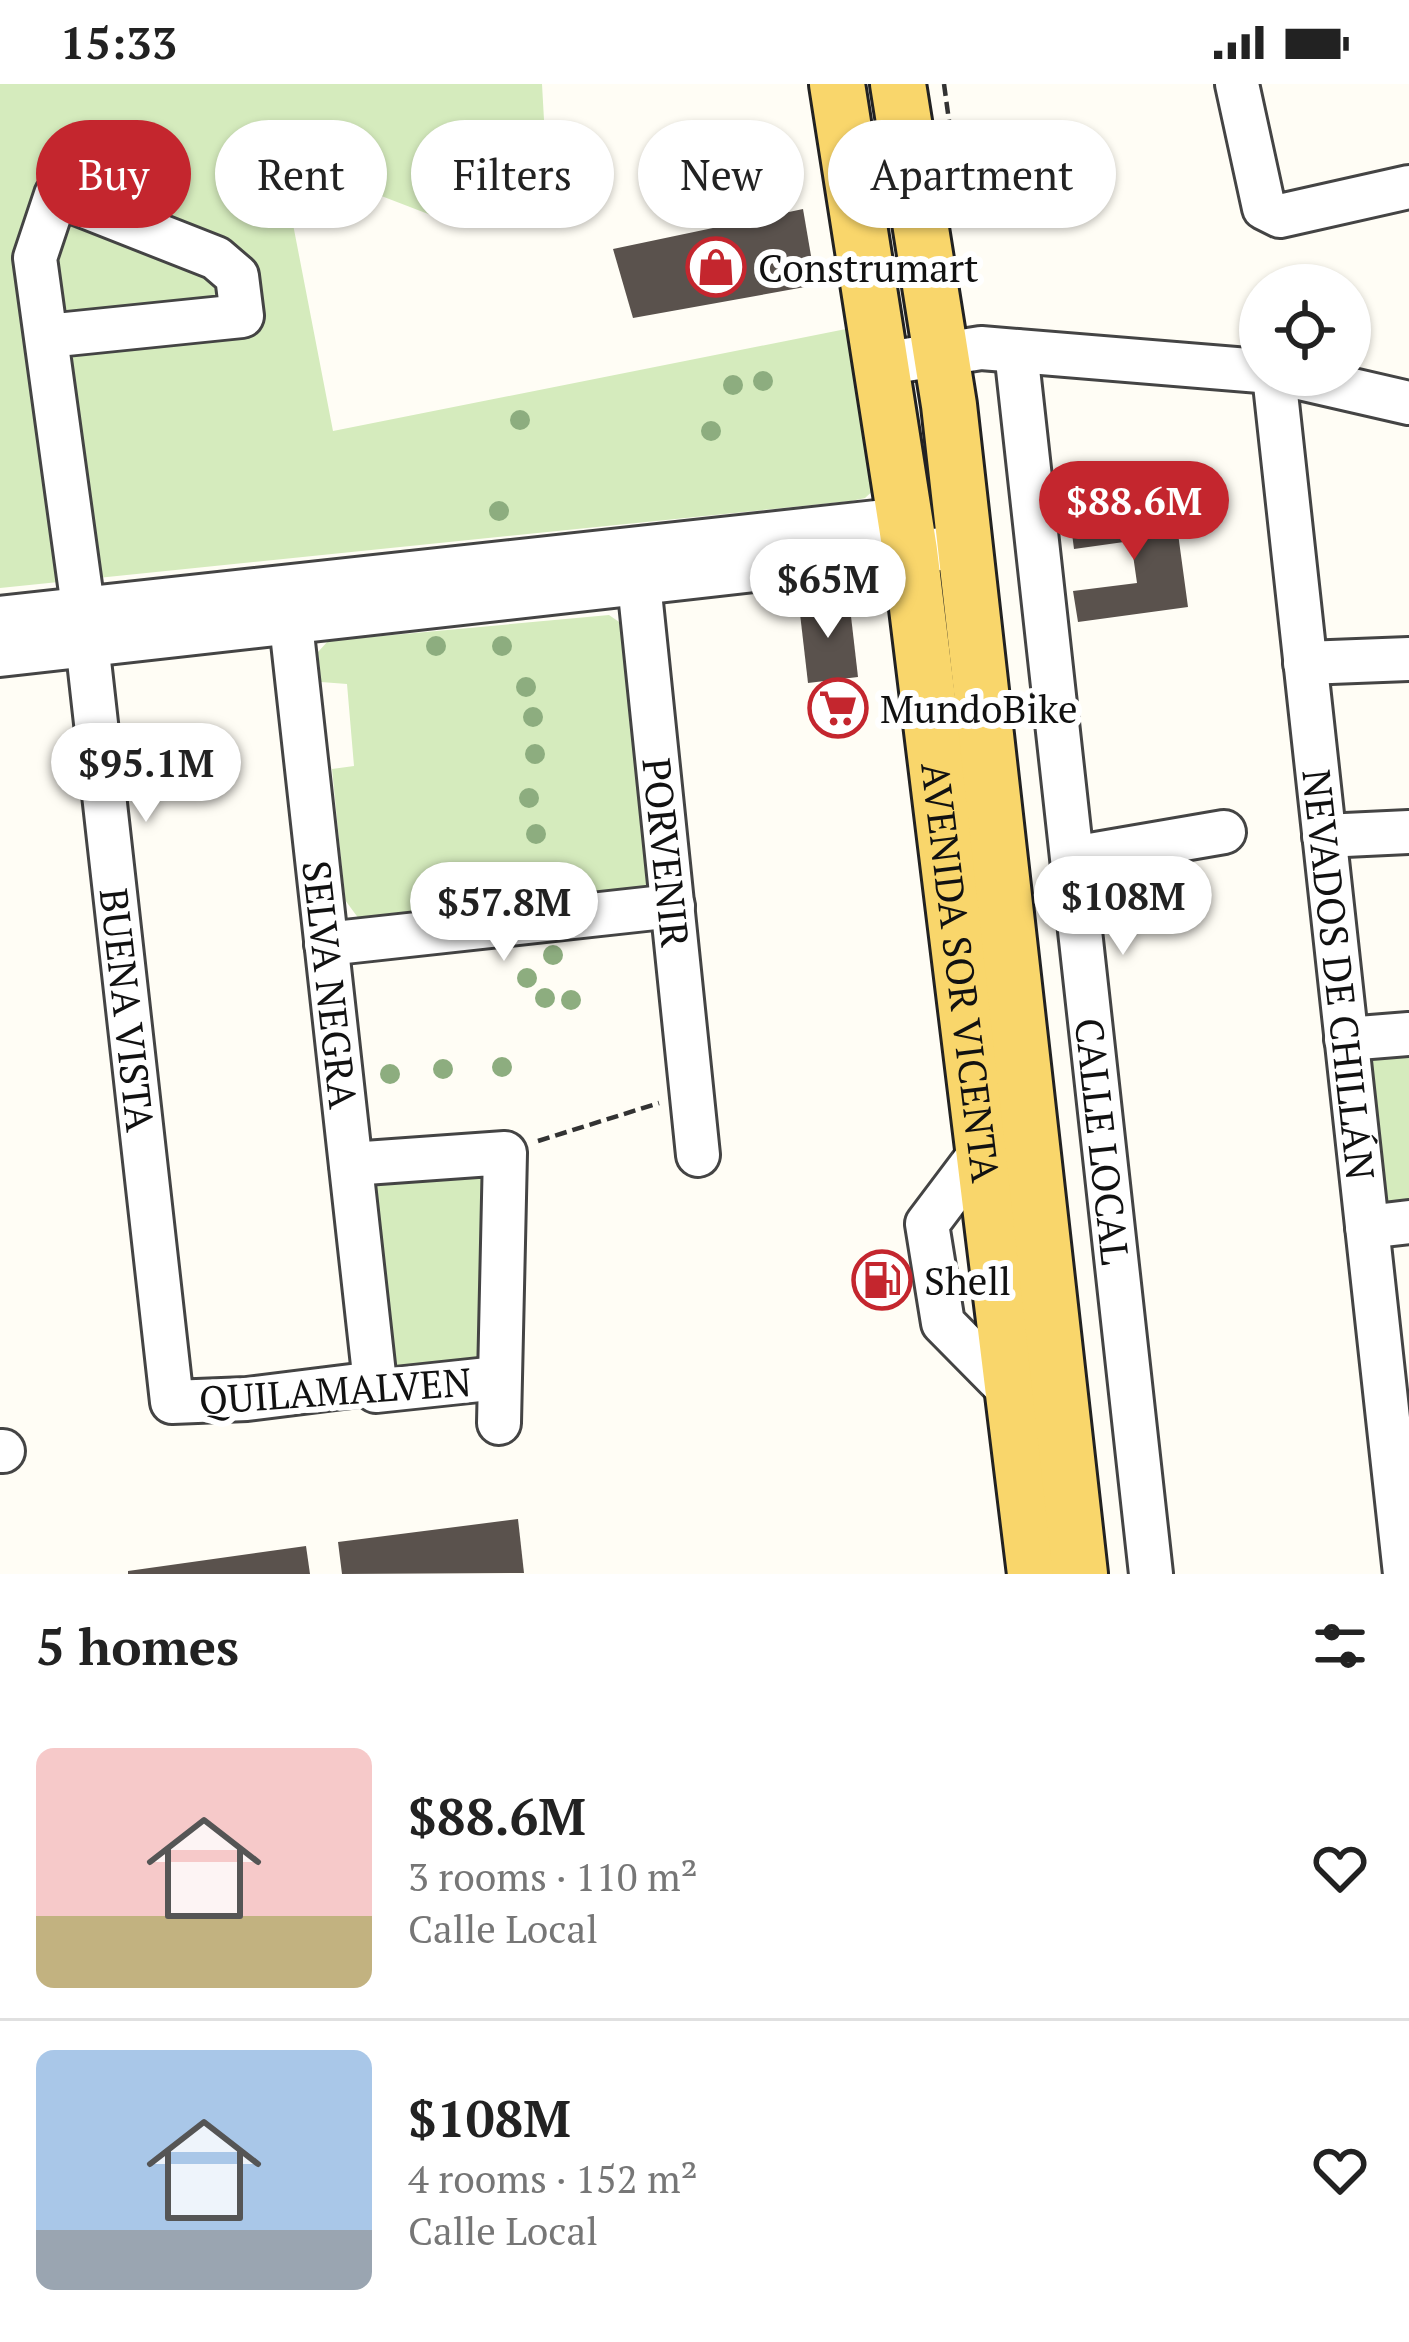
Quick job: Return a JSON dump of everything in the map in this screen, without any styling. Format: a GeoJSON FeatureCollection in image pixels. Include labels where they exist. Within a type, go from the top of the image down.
{"type":"FeatureCollection","features":[{"type":"Feature","properties":{"kind":"main road","name":"AVENIDA SOR VICENTA"},"geometry":{"type":"LineString","coordinates":[[837,84],[907,535],[1017,1398],[1035,1574]]}},
{"type":"Feature","properties":{"kind":"main road","name":"AVENIDA SOR VICENTA"},"geometry":{"type":"LineString","coordinates":[[898,84],[941,352],[966,547],[1080,1574]]}},
{"type":"Feature","properties":{"kind":"main road"},"geometry":{"type":"LineString","coordinates":[[907,535],[933,525],[966,547]]}},
{"type":"Feature","properties":{"kind":"street"},"geometry":{"type":"LineString","coordinates":[[1237,84],[1264,208],[1280,216],[1409,187]]}},
{"type":"Feature","properties":{"kind":"street","name":"BUENA VISTA"},"geometry":{"type":"LineString","coordinates":[[46,336],[242,316],[237,276],[216,258],[56,195],[35,258],[85,627],[172,1402]]}},
{"type":"Feature","properties":{"kind":"street"},"geometry":{"type":"LineString","coordinates":[[881,364],[981,348],[1239,369]]}},
{"type":"Feature","properties":{"kind":"street","name":"CALLE LOCAL"},"geometry":{"type":"LineString","coordinates":[[1016,351],[1151,1574]]}},
{"type":"Feature","properties":{"kind":"street"},"geometry":{"type":"LineString","coordinates":[[1371,394],[1409,403]]}},
{"type":"Feature","properties":{"kind":"street","name":"NEVADOS DE CHILLÁN"},"geometry":{"type":"LineString","coordinates":[[1276,396],[1346,1039],[1388,1224],[1405,1574]]}},
{"type":"Feature","properties":{"kind":"street"},"geometry":{"type":"LineString","coordinates":[[0,655],[85,627],[907,535]]}},
{"type":"Feature","properties":{"kind":"street","name":"PORVENIR"},"geometry":{"type":"LineString","coordinates":[[638,565],[698,1155]]}},
{"type":"Feature","properties":{"kind":"street","name":"SELVA NEGRA"},"geometry":{"type":"LineString","coordinates":[[288,604],[375,1383]]}},
{"type":"Feature","properties":{"kind":"street"},"geometry":{"type":"LineString","coordinates":[[0,618],[85,627]]}},
{"type":"Feature","properties":{"kind":"street"},"geometry":{"type":"LineString","coordinates":[[1305,664],[1409,658]]}},
{"type":"Feature","properties":{"kind":"street"},"geometry":{"type":"LineString","coordinates":[[1072,858],[1224,832]]}},
{"type":"Feature","properties":{"kind":"street"},"geometry":{"type":"LineString","coordinates":[[1324,836],[1409,832]]}},
{"type":"Feature","properties":{"kind":"street"},"geometry":{"type":"LineString","coordinates":[[326,944],[673,906]]}},
{"type":"Feature","properties":{"kind":"street"},"geometry":{"type":"LineString","coordinates":[[1346,1039],[1409,1034]]}},
{"type":"Feature","properties":{"kind":"street"},"geometry":{"type":"LineString","coordinates":[[351,1164],[505,1153],[500,1424]]}},
{"type":"Feature","properties":{"kind":"street","name":"QUILAMALVEN"},"geometry":{"type":"LineString","coordinates":[[172,1402],[247,1399],[375,1383],[376,1391],[498,1378]]}},
{"type":"Feature","properties":{"kind":"path"},"geometry":{"type":"LineString","coordinates":[[505,1153],[596,1120],[692,1094]]}},
{"type":"Feature","properties":{"kind":"green space"},"geometry":{"type":"Polygon","coordinates":[[[0,84],[542,84],[544,120],[411,120],[411,207],[387,198],[387,120],[215,120],[215,228],[294,228],[333,431],[856,327],[877,487],[865,498],[0,588],[0,84]]]}},
{"type":"Feature","properties":{"kind":"green space"},"geometry":{"type":"Polygon","coordinates":[[[609,615],[622,624],[659,880],[634,894],[359,919],[345,900],[332,769],[354,766],[347,684],[321,682],[318,652],[328,641],[609,615]]]}},
{"type":"Feature","properties":{"kind":"green space"},"geometry":{"type":"Polygon","coordinates":[[[1409,1054],[1409,1202],[1384,1204],[1368,1058],[1409,1054]]]}},
{"type":"Feature","properties":{"kind":"green space"},"geometry":{"type":"Polygon","coordinates":[[[492,1170],[487,1363],[391,1376],[371,1175],[492,1170]]]}},
{"type":"Feature","properties":{"kind":"building","name":"Construmart"},"geometry":{"type":"Polygon","coordinates":[[[804,215],[816,285],[633,318],[613,249],[713,228],[804,228],[804,215]]]}},
{"type":"Feature","properties":{"kind":"building"},"geometry":{"type":"Polygon","coordinates":[[[1174,504],[1188,607],[1078,622],[1073,591],[1137,583],[1131,541],[1074,549],[1070,518],[1174,504]]]}},
{"type":"Feature","properties":{"kind":"building"},"geometry":{"type":"Polygon","coordinates":[[[849,599],[858,677],[808,683],[799,605],[849,599]]]}},
{"type":"Feature","properties":{"kind":"building"},"geometry":{"type":"Polygon","coordinates":[[[518,1519],[524,1573],[342,1574],[338,1542],[518,1519]]]}},
{"type":"Feature","properties":{"kind":"building"},"geometry":{"type":"Polygon","coordinates":[[[306,1546],[310,1574],[128,1574],[128,1571],[306,1546]]]}},
{"type":"Feature","properties":{"kind":"place","name":"Construmart"},"geometry":{"type":"Point","coordinates":[716,267]}},
{"type":"Feature","properties":{"kind":"place","name":"MundoBike"},"geometry":{"type":"Point","coordinates":[838,708]}},
{"type":"Feature","properties":{"kind":"place","name":"Shell"},"geometry":{"type":"Point","coordinates":[882,1280]}}]}
